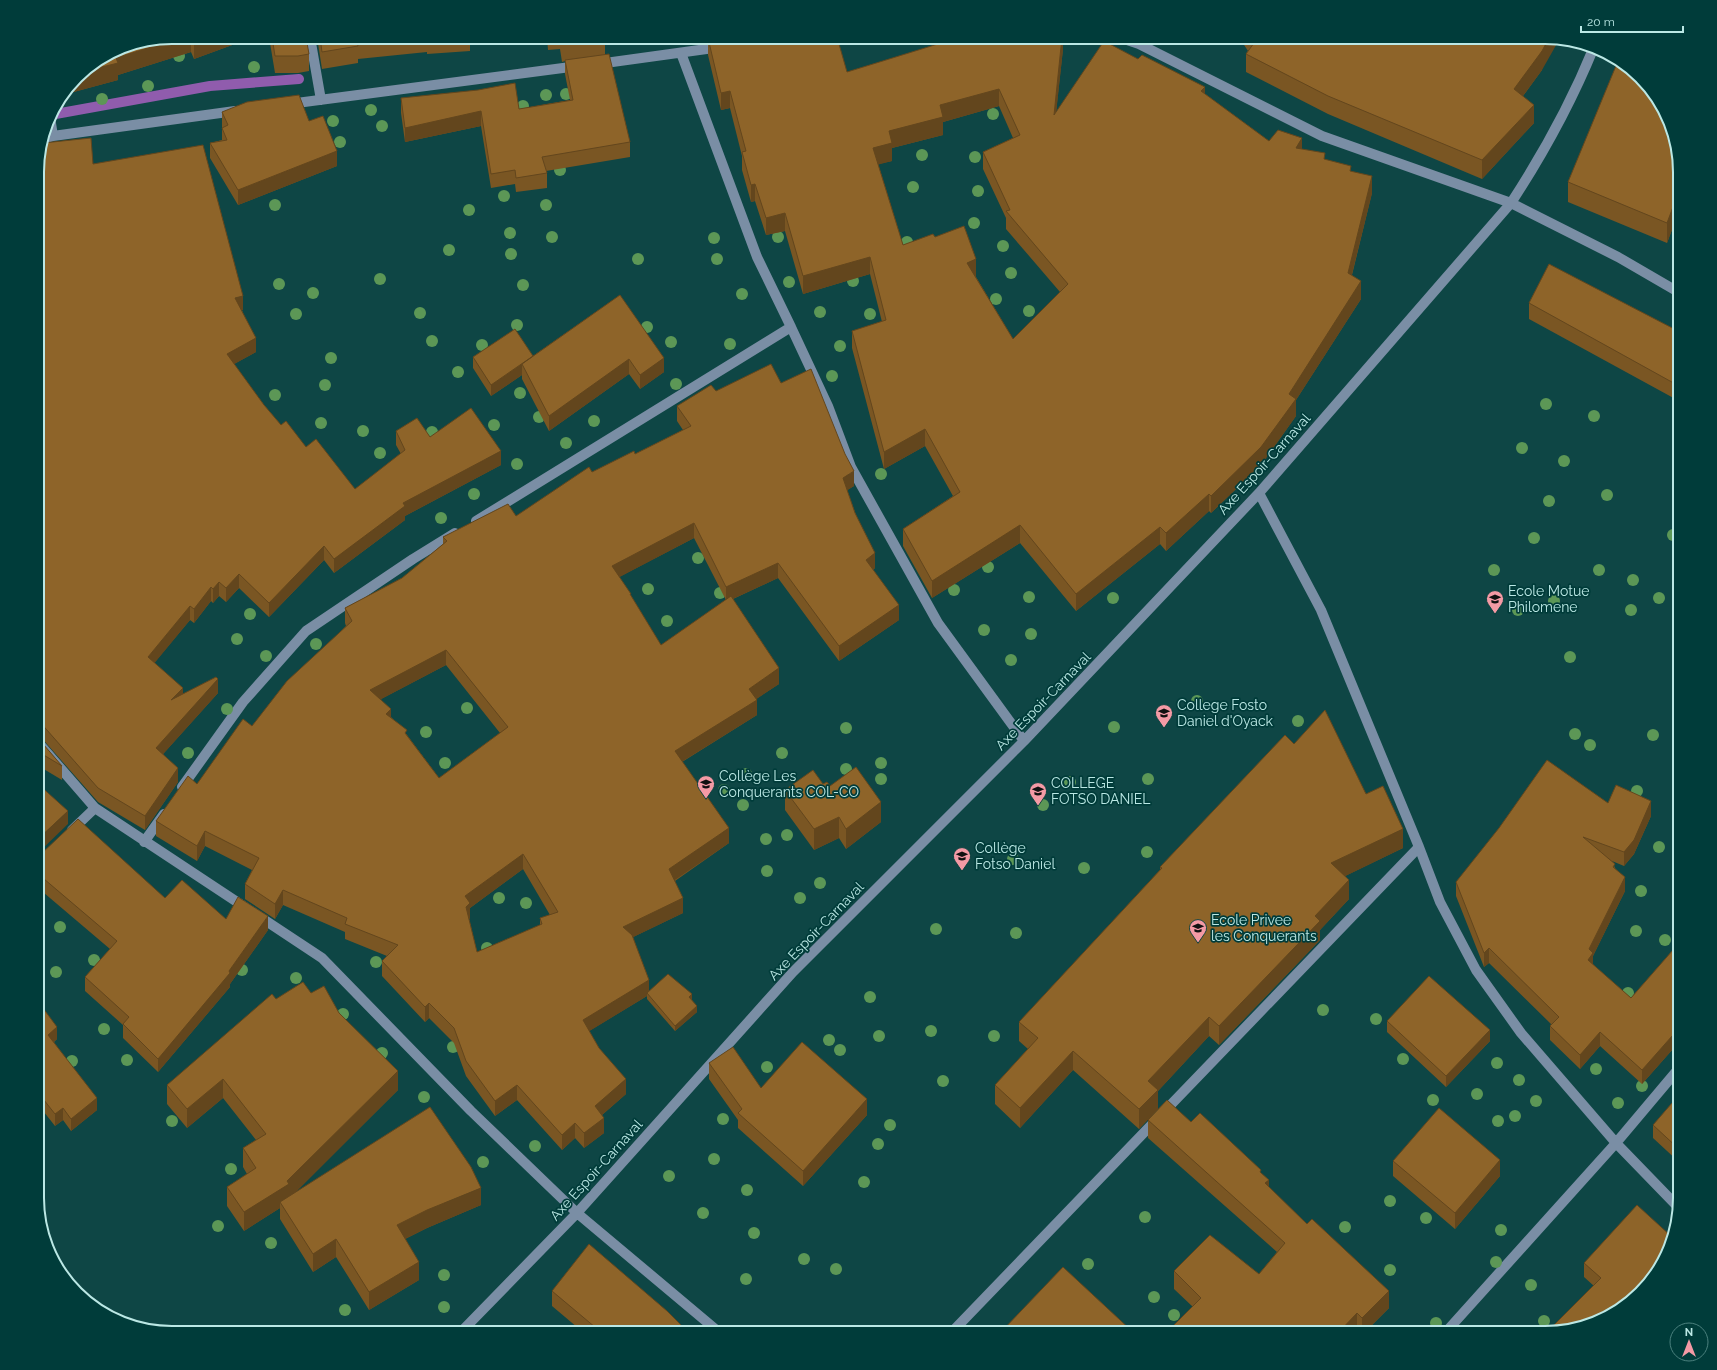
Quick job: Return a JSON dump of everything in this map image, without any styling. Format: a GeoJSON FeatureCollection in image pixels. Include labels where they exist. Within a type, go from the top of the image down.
{"type":"FeatureCollection","features":[{"type":"Feature","properties":{"kind":"street"},"geometry":{"type":"LineString","coordinates":[[311,44],[321,100]]}},
{"type":"Feature","properties":{"kind":"street"},"geometry":{"type":"LineString","coordinates":[[1146,44],[1322,136],[1511,202],[1618,257],[1673,289]]}},
{"type":"Feature","properties":{"kind":"street"},"geometry":{"type":"LineString","coordinates":[[282,105],[735,46]]}},
{"type":"Feature","properties":{"kind":"street"},"geometry":{"type":"LineString","coordinates":[[681,53],[756,258],[791,327],[828,406],[851,466],[938,623],[1024,741]]}},
{"type":"Feature","properties":{"kind":"street","name":"Axe Espoir-Carnaval"},"geometry":{"type":"LineString","coordinates":[[467,1326],[577,1213],[794,972],[1024,741],[1260,493],[1511,202],[1538,161],[1592,53]]}},
{"type":"Feature","properties":{"kind":"street"},"geometry":{"type":"LineString","coordinates":[[49,137],[242,110]]}},
{"type":"Feature","properties":{"kind":"street"},"geometry":{"type":"LineString","coordinates":[[144,842],[243,702],[306,631],[414,559],[791,327]]}},
{"type":"Feature","properties":{"kind":"street"},"geometry":{"type":"LineString","coordinates":[[1260,493],[1322,610],[1440,902],[1476,970],[1521,1032],[1616,1143],[1673,1202]]}},
{"type":"Feature","properties":{"kind":"street"},"geometry":{"type":"LineString","coordinates":[[44,749],[95,808],[144,842],[322,958],[471,1111],[577,1213],[712,1326]]}},
{"type":"Feature","properties":{"kind":"street"},"geometry":{"type":"LineString","coordinates":[[66,835],[95,808]]}},
{"type":"Feature","properties":{"kind":"street"},"geometry":{"type":"LineString","coordinates":[[958,1326],[1419,847]]}},
{"type":"Feature","properties":{"kind":"street"},"geometry":{"type":"LineString","coordinates":[[1451,1326],[1616,1143],[1673,1075]]}},
{"type":"Feature","properties":{"kind":"building"},"geometry":{"type":"Polygon","coordinates":[[[273,44],[307,44],[309,54],[298,56],[275,56],[273,44]]]}},
{"type":"Feature","properties":{"kind":"building"},"geometry":{"type":"Polygon","coordinates":[[[321,44],[358,44],[358,46],[322,52],[321,44]]]}},
{"type":"Feature","properties":{"kind":"building"},"geometry":{"type":"Polygon","coordinates":[[[709,44],[839,44],[847,72],[938,44],[1061,44],[1054,115],[1102,44],[1110,44],[1138,59],[1142,55],[1205,87],[1201,91],[1269,141],[1278,130],[1302,138],[1296,148],[1325,153],[1324,159],[1351,166],[1350,171],[1372,176],[1348,273],[1361,281],[1289,394],[1296,399],[1261,447],[1211,496],[1209,494],[1166,533],[1160,527],[1076,594],[1020,525],[932,581],[903,529],[960,492],[925,429],[884,452],[852,331],[886,320],[870,257],[803,276],[785,213],[766,218],[755,184],[751,185],[742,152],[746,151],[730,91],[721,93],[709,44]],[[999,89],[940,105],[943,117],[889,131],[892,143],[873,148],[903,245],[933,234],[935,237],[964,226],[976,259],[967,263],[1013,339],[1068,284],[1006,211],[1010,210],[983,152],[1020,135],[999,89]]]}},
{"type":"Feature","properties":{"kind":"building"},"geometry":{"type":"Polygon","coordinates":[[[1253,44],[1546,44],[1514,89],[1534,105],[1482,160],[1328,96],[1246,54],[1253,44]]]}},
{"type":"Feature","properties":{"kind":"building"},"geometry":{"type":"Polygon","coordinates":[[[158,45],[116,58],[118,63],[99,68],[115,57],[139,48],[158,45]]]}},
{"type":"Feature","properties":{"kind":"building"},"geometry":{"type":"Polygon","coordinates":[[[609,54],[630,142],[542,157],[547,173],[516,178],[515,170],[491,174],[481,111],[405,128],[401,98],[478,90],[515,83],[519,109],[573,100],[565,60],[609,54]]]}},
{"type":"Feature","properties":{"kind":"building"},"geometry":{"type":"Polygon","coordinates":[[[1616,66],[1629,76],[1647,94],[1660,115],[1669,139],[1673,172],[1673,207],[1667,223],[1568,182],[1616,66]]]}},
{"type":"Feature","properties":{"kind":"building"},"geometry":{"type":"Polygon","coordinates":[[[299,95],[309,121],[323,116],[337,151],[238,190],[210,143],[227,140],[222,128],[228,125],[222,112],[247,102],[299,95]]]}},
{"type":"Feature","properties":{"kind":"building"},"geometry":{"type":"Polygon","coordinates":[[[91,138],[93,164],[203,145],[243,296],[235,298],[256,338],[227,354],[264,405],[281,425],[286,421],[306,447],[316,439],[355,489],[405,450],[396,431],[417,418],[430,437],[471,408],[501,451],[403,503],[405,506],[334,559],[324,546],[269,603],[239,574],[226,588],[219,582],[213,589],[211,587],[194,609],[190,606],[148,657],[183,688],[171,700],[216,677],[218,679],[156,748],[178,768],[145,816],[98,788],[44,727],[44,164],[47,143],[91,138]]]}},
{"type":"Feature","properties":{"kind":"building"},"geometry":{"type":"Polygon","coordinates":[[[1549,264],[1673,328],[1673,383],[1529,303],[1549,264]]]}},
{"type":"Feature","properties":{"kind":"building"},"geometry":{"type":"Polygon","coordinates":[[[620,295],[664,358],[640,375],[629,359],[549,416],[522,364],[620,295]]]}},
{"type":"Feature","properties":{"kind":"building"},"geometry":{"type":"Polygon","coordinates":[[[515,329],[533,356],[491,385],[473,357],[515,329]]]}},
{"type":"Feature","properties":{"kind":"building"},"geometry":{"type":"Polygon","coordinates":[[[771,364],[781,383],[811,369],[845,454],[854,471],[843,478],[855,513],[875,553],[866,560],[899,605],[839,646],[778,563],[726,587],[694,523],[612,566],[631,594],[661,645],[731,596],[779,668],[749,689],[757,700],[675,751],[729,828],[669,869],[683,898],[623,927],[632,935],[649,980],[583,1020],[599,1048],[626,1079],[595,1106],[604,1118],[584,1133],[575,1123],[562,1135],[517,1085],[495,1101],[466,1061],[454,1028],[429,1003],[425,1007],[382,961],[398,945],[345,924],[347,918],[283,890],[275,904],[245,884],[259,858],[205,831],[197,846],[156,821],[188,776],[197,784],[243,719],[252,726],[287,681],[352,621],[345,608],[402,578],[447,541],[443,537],[508,504],[516,516],[589,467],[592,472],[634,451],[635,454],[691,426],[677,406],[711,385],[716,391],[771,364]],[[446,650],[370,690],[391,709],[386,714],[407,730],[405,733],[439,778],[508,727],[446,650]],[[523,854],[465,896],[470,903],[466,907],[477,952],[542,924],[540,918],[558,912],[523,854]]]}},
{"type":"Feature","properties":{"kind":"building"},"geometry":{"type":"Polygon","coordinates":[[[1325,710],[1366,794],[1383,786],[1403,829],[1331,863],[1349,880],[1315,916],[1320,921],[1219,1026],[1209,1017],[1148,1081],[1158,1090],[1139,1109],[1073,1051],[1020,1108],[995,1085],[1038,1038],[1019,1022],[1162,868],[1160,867],[1285,735],[1294,744],[1325,710]]]}},
{"type":"Feature","properties":{"kind":"building"},"geometry":{"type":"Polygon","coordinates":[[[44,745],[62,766],[44,755],[44,745]]]}},
{"type":"Feature","properties":{"kind":"building"},"geometry":{"type":"Polygon","coordinates":[[[1547,760],[1608,803],[1616,785],[1651,801],[1634,840],[1624,852],[1583,837],[1615,864],[1613,867],[1625,877],[1589,949],[1593,953],[1588,960],[1631,998],[1673,950],[1673,1035],[1642,1070],[1600,1032],[1580,1055],[1550,1026],[1559,1017],[1489,948],[1484,953],[1456,882],[1499,828],[1547,760]]]}},
{"type":"Feature","properties":{"kind":"building"},"geometry":{"type":"Polygon","coordinates":[[[856,767],[881,802],[846,829],[839,817],[814,829],[785,790],[813,770],[823,784],[827,782],[830,786],[856,767]]]}},
{"type":"Feature","properties":{"kind":"building"},"geometry":{"type":"Polygon","coordinates":[[[44,789],[68,811],[44,833],[44,789]]]}},
{"type":"Feature","properties":{"kind":"building"},"geometry":{"type":"Polygon","coordinates":[[[78,819],[165,898],[182,880],[226,919],[238,897],[268,916],[229,971],[230,973],[158,1059],[123,1024],[129,1017],[85,977],[117,941],[44,879],[44,851],[78,819]]]}},
{"type":"Feature","properties":{"kind":"building"},"geometry":{"type":"Polygon","coordinates":[[[668,974],[692,994],[689,997],[697,1006],[675,1026],[647,993],[668,974]]]}},
{"type":"Feature","properties":{"kind":"building"},"geometry":{"type":"Polygon","coordinates":[[[1429,976],[1490,1030],[1446,1076],[1387,1021],[1429,976]]]}},
{"type":"Feature","properties":{"kind":"building"},"geometry":{"type":"Polygon","coordinates":[[[303,982],[311,993],[324,986],[339,1013],[398,1071],[287,1181],[289,1184],[244,1212],[227,1187],[256,1168],[243,1148],[266,1134],[223,1079],[187,1109],[167,1085],[272,994],[276,999],[303,982]]]}},
{"type":"Feature","properties":{"kind":"building"},"geometry":{"type":"Polygon","coordinates":[[[44,1009],[57,1027],[48,1035],[97,1098],[71,1119],[63,1108],[55,1114],[44,1100],[44,1009]]]}},
{"type":"Feature","properties":{"kind":"building"},"geometry":{"type":"Polygon","coordinates":[[[802,1042],[867,1099],[803,1171],[738,1113],[742,1109],[709,1063],[733,1047],[761,1088],[802,1042]]]}},
{"type":"Feature","properties":{"kind":"building"},"geometry":{"type":"Polygon","coordinates":[[[1167,1100],[1191,1122],[1200,1113],[1261,1170],[1260,1172],[1269,1180],[1265,1183],[1307,1224],[1312,1219],[1389,1291],[1362,1318],[1357,1313],[1345,1326],[1173,1326],[1201,1298],[1174,1271],[1210,1235],[1259,1274],[1285,1243],[1148,1120],[1167,1100]]]}},
{"type":"Feature","properties":{"kind":"building"},"geometry":{"type":"Polygon","coordinates":[[[1672,1103],[1673,1104],[1673,1144],[1653,1125],[1672,1103]]]}},
{"type":"Feature","properties":{"kind":"building"},"geometry":{"type":"Polygon","coordinates":[[[430,1107],[471,1167],[481,1188],[427,1210],[397,1225],[419,1262],[369,1292],[336,1239],[313,1254],[280,1202],[430,1107]]]}},
{"type":"Feature","properties":{"kind":"building"},"geometry":{"type":"Polygon","coordinates":[[[1439,1108],[1500,1160],[1455,1213],[1393,1161],[1439,1108]]]}},
{"type":"Feature","properties":{"kind":"building"},"geometry":{"type":"Polygon","coordinates":[[[1637,1205],[1668,1233],[1656,1262],[1641,1282],[1623,1300],[1602,1313],[1578,1322],[1554,1326],[1601,1278],[1584,1263],[1637,1205]]]}},
{"type":"Feature","properties":{"kind":"building"},"geometry":{"type":"Polygon","coordinates":[[[589,1244],[667,1311],[682,1326],[594,1326],[552,1291],[589,1244]]]}},
{"type":"Feature","properties":{"kind":"building"},"geometry":{"type":"Polygon","coordinates":[[[1063,1267],[1126,1326],[1007,1326],[1063,1267]]]}},
{"type":"Feature","properties":{"kind":"waterway"},"geometry":{"type":"LineString","coordinates":[[58,114],[210,86],[299,79]]}},
{"type":"Feature","properties":{"kind":"place","name":"Ecole Motue Philomene"},"geometry":{"type":"Point","coordinates":[1495,614]}},
{"type":"Feature","properties":{"kind":"place","name":"College Fosto Daniel d'Oyack"},"geometry":{"type":"Point","coordinates":[1164,728]}},
{"type":"Feature","properties":{"kind":"place","name":"Collège Les Conquerants COL-CO"},"geometry":{"type":"Point","coordinates":[706,799]}},
{"type":"Feature","properties":{"kind":"place","name":"COLLEGE FOTSO DANIEL"},"geometry":{"type":"Point","coordinates":[1038,806]}},
{"type":"Feature","properties":{"kind":"place","name":"Collège Fotso Daniel"},"geometry":{"type":"Point","coordinates":[962,871]}},
{"type":"Feature","properties":{"kind":"place","name":"Ecole Privee les Conquerants"},"geometry":{"type":"Point","coordinates":[1198,943]}}]}
